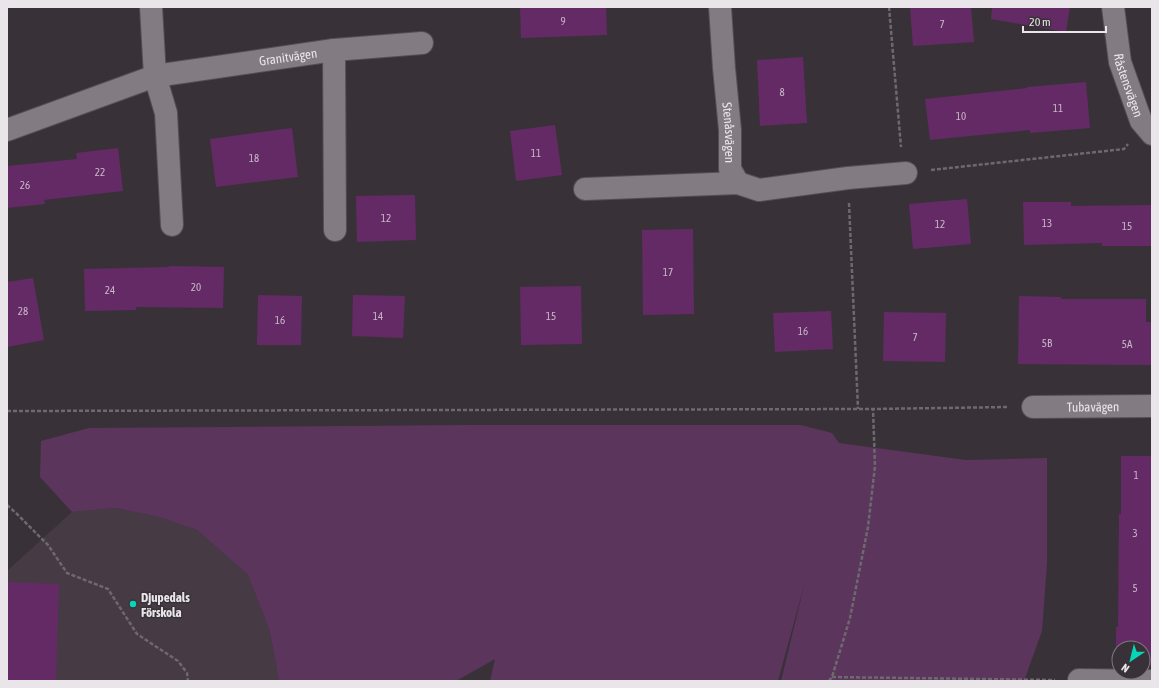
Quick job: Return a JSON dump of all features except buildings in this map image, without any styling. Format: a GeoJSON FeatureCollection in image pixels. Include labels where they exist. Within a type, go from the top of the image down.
{"type":"FeatureCollection","features":[{"type":"Feature","properties":{"kind":"street"},"geometry":{"type":"LineString","coordinates":[[151,7],[155,76],[166,113],[172,225]]}},
{"type":"Feature","properties":{"kind":"street","name":"Stenåsvägen"},"geometry":{"type":"LineString","coordinates":[[720,7],[730,130],[730,169],[738,183]]}},
{"type":"Feature","properties":{"kind":"street","name":"Råstensvägen"},"geometry":{"type":"LineString","coordinates":[[1113,7],[1120,62],[1147,128]]}},
{"type":"Feature","properties":{"kind":"street","name":"Granitvägen"},"geometry":{"type":"LineString","coordinates":[[7,130],[155,76],[334,50],[422,43]]}},
{"type":"Feature","properties":{"kind":"street"},"geometry":{"type":"LineString","coordinates":[[334,50],[335,230]]}},
{"type":"Feature","properties":{"kind":"street"},"geometry":{"type":"LineString","coordinates":[[585,189],[738,183],[759,190],[848,178],[906,173]]}},
{"type":"Feature","properties":{"kind":"street","name":"Tubavägen"},"geometry":{"type":"LineString","coordinates":[[1034,407],[1152,406]]}},
{"type":"Feature","properties":{"kind":"street"},"geometry":{"type":"LineString","coordinates":[[1079,680],[1152,681]]}},
{"type":"Feature","properties":{"kind":"path"},"geometry":{"type":"LineString","coordinates":[[890,7],[901,158],[906,173],[1124,149],[1147,128]]}},
{"type":"Feature","properties":{"kind":"path"},"geometry":{"type":"LineString","coordinates":[[848,178],[858,409]]}},
{"type":"Feature","properties":{"kind":"path"},"geometry":{"type":"LineString","coordinates":[[7,411],[873,409],[1034,407]]}},
{"type":"Feature","properties":{"kind":"path"},"geometry":{"type":"LineString","coordinates":[[829,681],[832,677],[850,618],[868,527],[875,466],[873,409]]}},
{"type":"Feature","properties":{"kind":"path"},"geometry":{"type":"LineString","coordinates":[[7,505],[48,545],[67,572],[108,589],[137,634],[178,662],[187,673],[188,681]]}},
{"type":"Feature","properties":{"kind":"path"},"geometry":{"type":"LineString","coordinates":[[832,677],[1079,680]]}},
{"type":"Feature","properties":{"kind":"shaded area"},"geometry":{"type":"Polygon","coordinates":[[[470,425],[801,425],[832,433],[839,443],[966,460],[1047,458],[1047,563],[1042,631],[1024,681],[781,681],[805,582],[778,681],[490,681],[495,659],[456,681],[279,681],[270,632],[248,575],[197,530],[159,517],[115,508],[72,512],[40,477],[41,441],[89,428],[470,425]]]}},
{"type":"Feature","properties":{"kind":"shaded area","name":"Djupedals Förskola"},"geometry":{"type":"Polygon","coordinates":[[[115,508],[159,517],[197,530],[248,575],[270,632],[279,681],[7,681],[7,571],[72,512],[115,508]]]}},
{"type":"Feature","properties":{"kind":"place","name":"Djupedals Förskola"},"geometry":{"type":"Point","coordinates":[133,604]}}]}
